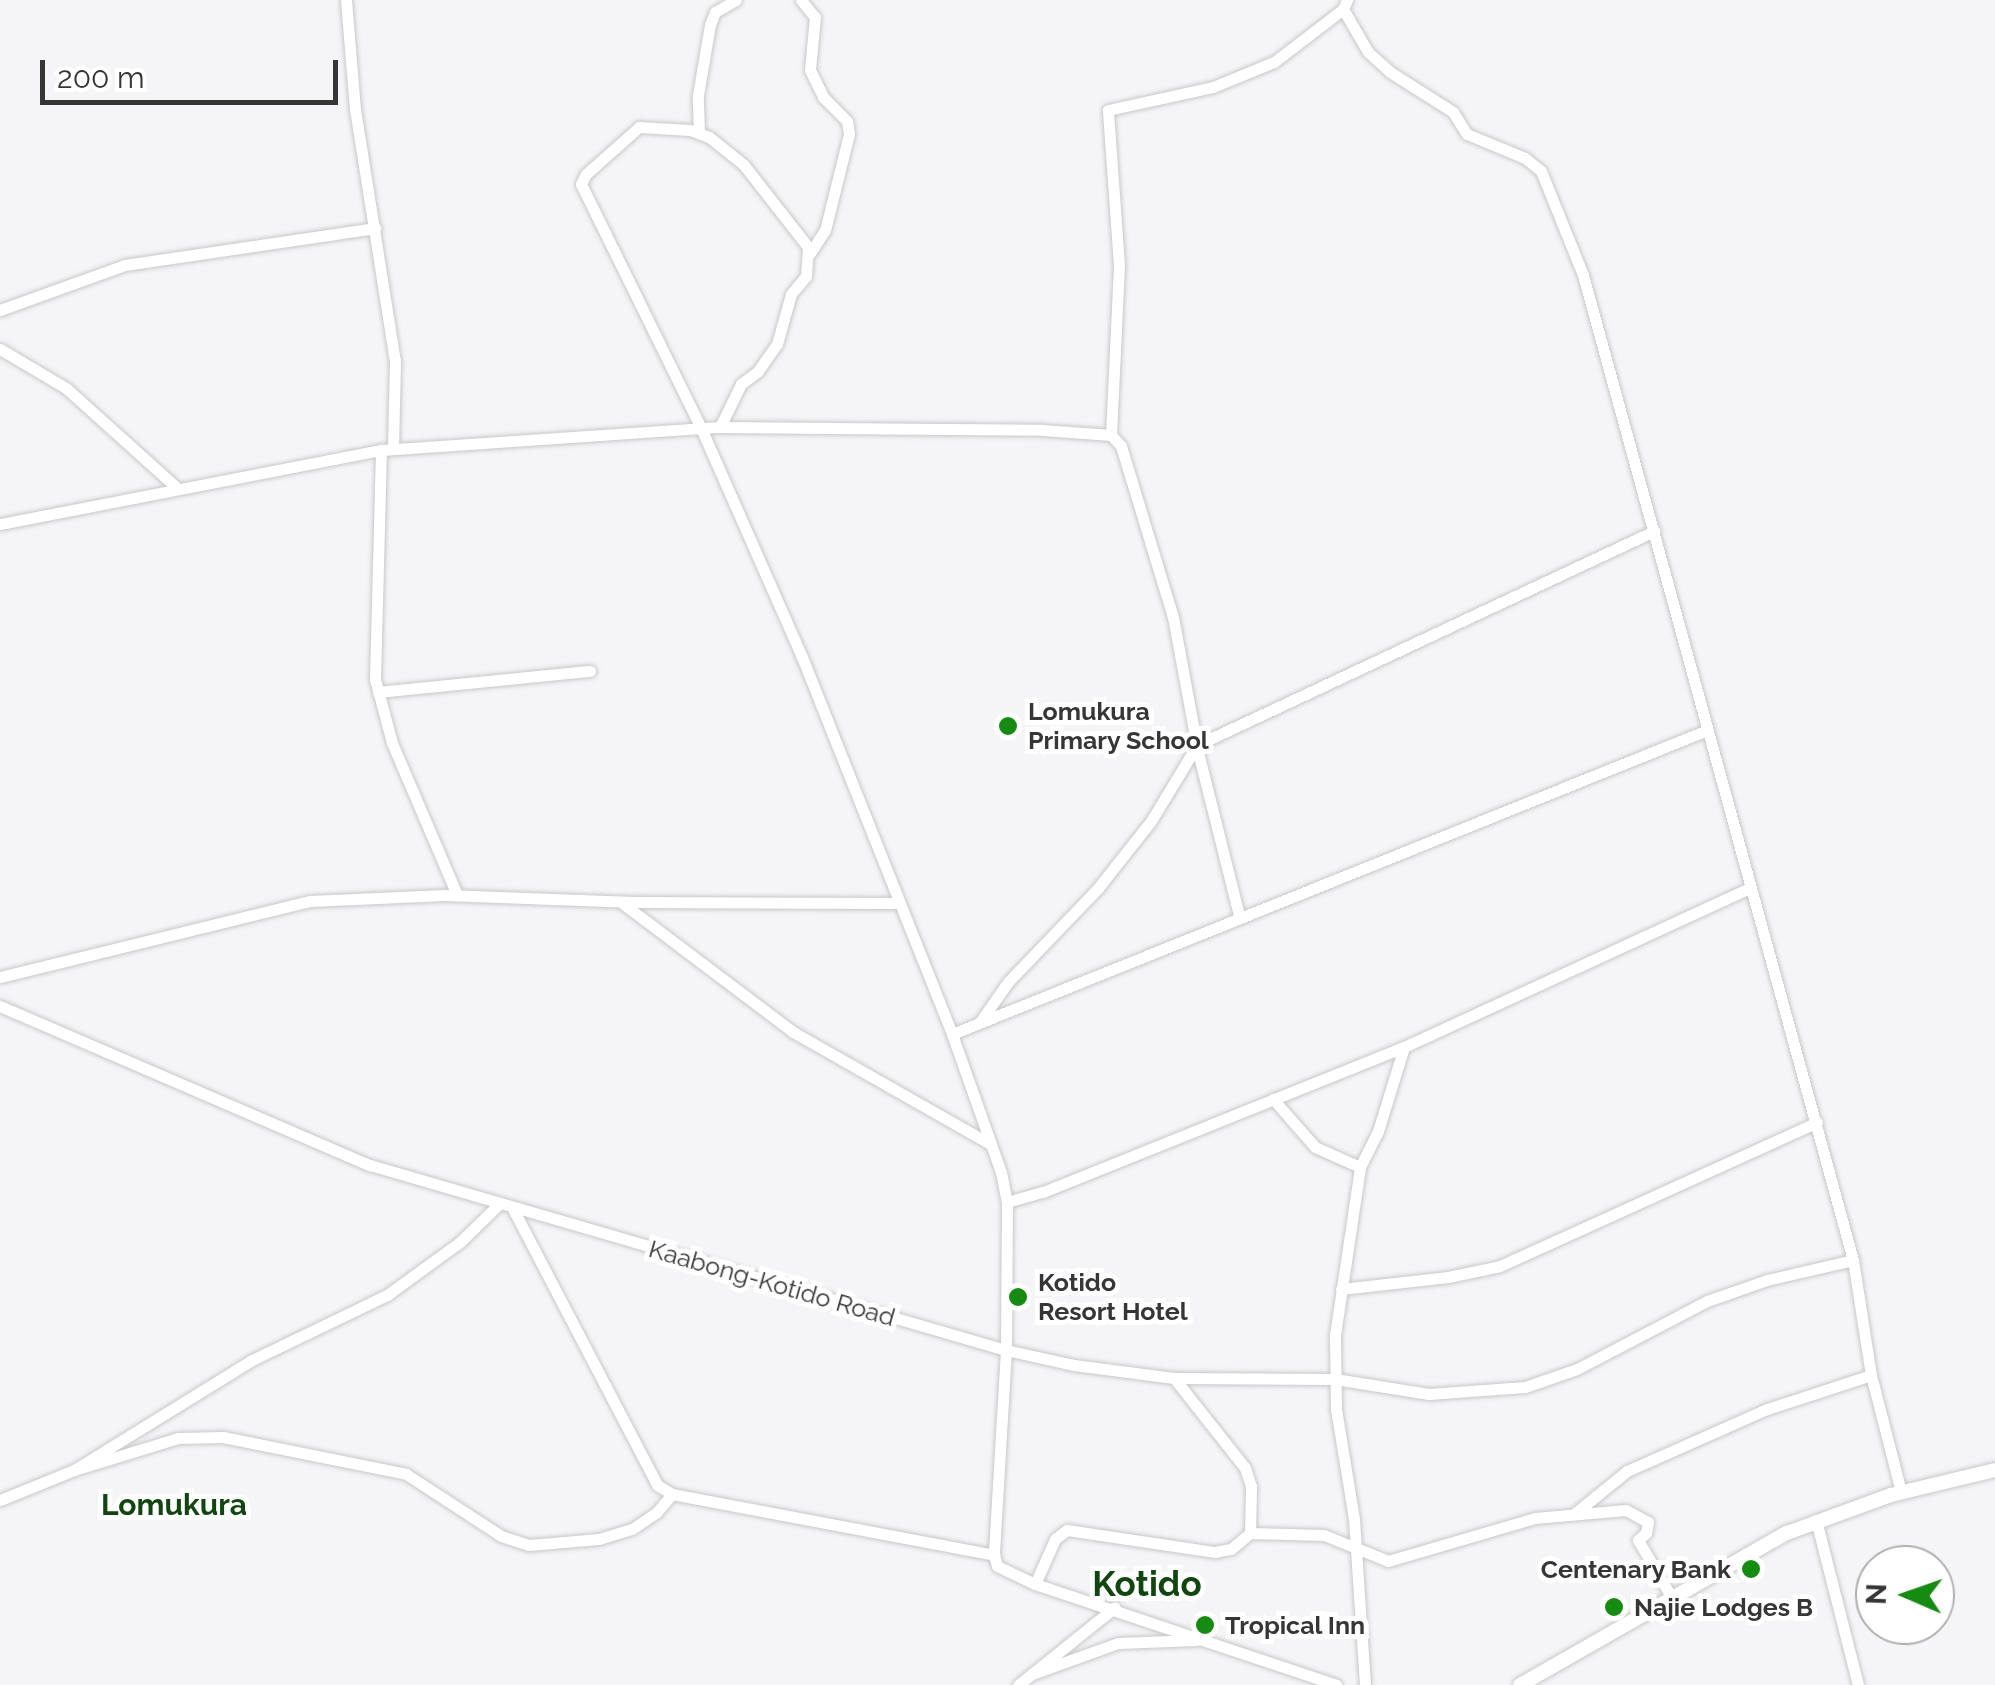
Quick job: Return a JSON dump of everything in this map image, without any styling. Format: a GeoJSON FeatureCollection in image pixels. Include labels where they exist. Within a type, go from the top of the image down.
{"type":"FeatureCollection","features":[{"type":"Feature","properties":{"kind":"main road"},"geometry":{"type":"LineString","coordinates":[[1520,1685],[1816,1520],[1901,1492],[1995,1470]]}},
{"type":"Feature","properties":{"kind":"street"},"geometry":{"type":"LineString","coordinates":[[346,0],[355,108],[395,361],[387,450],[378,692],[392,743],[457,896]]}},
{"type":"Feature","properties":{"kind":"street"},"geometry":{"type":"LineString","coordinates":[[699,133],[698,95],[710,25],[716,12],[736,0]]}},
{"type":"Feature","properties":{"kind":"street"},"geometry":{"type":"LineString","coordinates":[[720,428],[741,384],[758,371],[777,344],[791,294],[806,276],[809,255],[824,230],[849,134],[847,122],[822,97],[810,70],[815,17],[802,0]]}},
{"type":"Feature","properties":{"kind":"street"},"geometry":{"type":"LineString","coordinates":[[1111,435],[1119,280],[1108,110],[1213,87],[1274,62],[1345,4],[1368,52],[1390,72],[1453,112],[1467,134],[1511,151],[1541,172],[1583,275],[1698,686],[1705,731],[1748,889],[1817,1122],[1853,1260],[1871,1375],[1901,1492]]}},
{"type":"Feature","properties":{"kind":"street"},"geometry":{"type":"LineString","coordinates":[[809,255],[801,233],[744,165],[699,133],[640,127],[586,174],[582,184],[701,428],[840,746],[897,903],[952,1034],[990,1144],[1007,1202],[1006,1350],[994,1555],[1004,1572],[1035,1584],[1115,1607],[1337,1685]]}},
{"type":"Feature","properties":{"kind":"street"},"geometry":{"type":"LineString","coordinates":[[0,310],[125,265],[375,228]]}},
{"type":"Feature","properties":{"kind":"street"},"geometry":{"type":"LineString","coordinates":[[0,349],[66,388],[176,488]]}},
{"type":"Feature","properties":{"kind":"street"},"geometry":{"type":"LineString","coordinates":[[0,524],[387,450],[701,428],[1042,430],[1111,435],[1121,446],[1174,617],[1197,746],[1239,915]]}},
{"type":"Feature","properties":{"kind":"street"},"geometry":{"type":"LineString","coordinates":[[980,1022],[1008,982],[1098,888],[1151,820],[1197,746],[1654,531]]}},
{"type":"Feature","properties":{"kind":"street"},"geometry":{"type":"LineString","coordinates":[[378,692],[590,671]]}},
{"type":"Feature","properties":{"kind":"street"},"geometry":{"type":"LineString","coordinates":[[952,1034],[1239,915],[1705,731]]}},
{"type":"Feature","properties":{"kind":"street"},"geometry":{"type":"LineString","coordinates":[[1007,1202],[1404,1046],[1748,889]]}},
{"type":"Feature","properties":{"kind":"street"},"geometry":{"type":"LineString","coordinates":[[0,977],[310,901],[457,896],[621,902],[897,903]]}},
{"type":"Feature","properties":{"kind":"street"},"geometry":{"type":"LineString","coordinates":[[621,902],[793,1032],[990,1144]]}},
{"type":"Feature","properties":{"kind":"street","name":"Kaabong-Kotido Road"},"geometry":{"type":"LineString","coordinates":[[0,1006],[370,1165],[1006,1350],[1074,1365],[1174,1378],[1335,1379],[1429,1394],[1525,1387],[1577,1369],[1707,1301],[1767,1280],[1853,1260]]}},
{"type":"Feature","properties":{"kind":"street"},"geometry":{"type":"LineString","coordinates":[[1365,1685],[1364,1619],[1335,1379],[1341,1289],[1360,1167],[1378,1131],[1404,1046]]}},
{"type":"Feature","properties":{"kind":"street"},"geometry":{"type":"LineString","coordinates":[[1272,1099],[1315,1146],[1360,1167]]}},
{"type":"Feature","properties":{"kind":"street"},"geometry":{"type":"LineString","coordinates":[[1341,1289],[1448,1277],[1500,1266],[1817,1122]]}},
{"type":"Feature","properties":{"kind":"street"},"geometry":{"type":"LineString","coordinates":[[74,1470],[252,1360],[387,1295],[460,1242],[498,1205]]}},
{"type":"Feature","properties":{"kind":"street"},"geometry":{"type":"LineString","coordinates":[[513,1209],[648,1474],[672,1494],[994,1555]]}},
{"type":"Feature","properties":{"kind":"street"},"geometry":{"type":"LineString","coordinates":[[1574,1514],[1627,1472],[1767,1409],[1871,1375]]}},
{"type":"Feature","properties":{"kind":"street"},"geometry":{"type":"LineString","coordinates":[[1174,1378],[1244,1468],[1250,1486],[1250,1533]]}},
{"type":"Feature","properties":{"kind":"street"},"geometry":{"type":"LineString","coordinates":[[0,1500],[74,1470],[178,1438],[223,1437],[406,1474],[500,1536],[529,1544],[598,1539],[632,1530],[656,1514],[672,1494]]}},
{"type":"Feature","properties":{"kind":"street"},"geometry":{"type":"LineString","coordinates":[[1035,1584],[1055,1540],[1067,1530],[1215,1552],[1231,1549],[1250,1533],[1324,1536],[1388,1561],[1535,1518],[1626,1510],[1648,1522],[1646,1532],[1638,1540],[1672,1598]]}},
{"type":"Feature","properties":{"kind":"street"},"geometry":{"type":"LineString","coordinates":[[1816,1520],[1858,1685]]}},
{"type":"Feature","properties":{"kind":"street"},"geometry":{"type":"LineString","coordinates":[[1018,1685],[1115,1607]]}},
{"type":"Feature","properties":{"kind":"street"},"geometry":{"type":"LineString","coordinates":[[1032,1674],[1118,1642],[1208,1640]]}},
{"type":"Feature","properties":{"kind":"place","name":"Lomukura Primary School"},"geometry":{"type":"Point","coordinates":[1008,726]}},
{"type":"Feature","properties":{"kind":"place","name":"Kotido Resort Hotel"},"geometry":{"type":"Point","coordinates":[1018,1297]}},
{"type":"Feature","properties":{"kind":"place","name":"Centenary Bank"},"geometry":{"type":"Point","coordinates":[1751,1569]}},
{"type":"Feature","properties":{"kind":"place","name":"Najie Lodges B"},"geometry":{"type":"Point","coordinates":[1614,1607]}},
{"type":"Feature","properties":{"kind":"place","name":"Tropical Inn"},"geometry":{"type":"Point","coordinates":[1205,1625]}},
{"type":"Feature","properties":{"kind":"district","name":"Lomukura"},"geometry":{"type":"Point","coordinates":[174,1505]}},
{"type":"Feature","properties":{"kind":"district","name":"Kotido"},"geometry":{"type":"Point","coordinates":[1147,1584]}}]}
